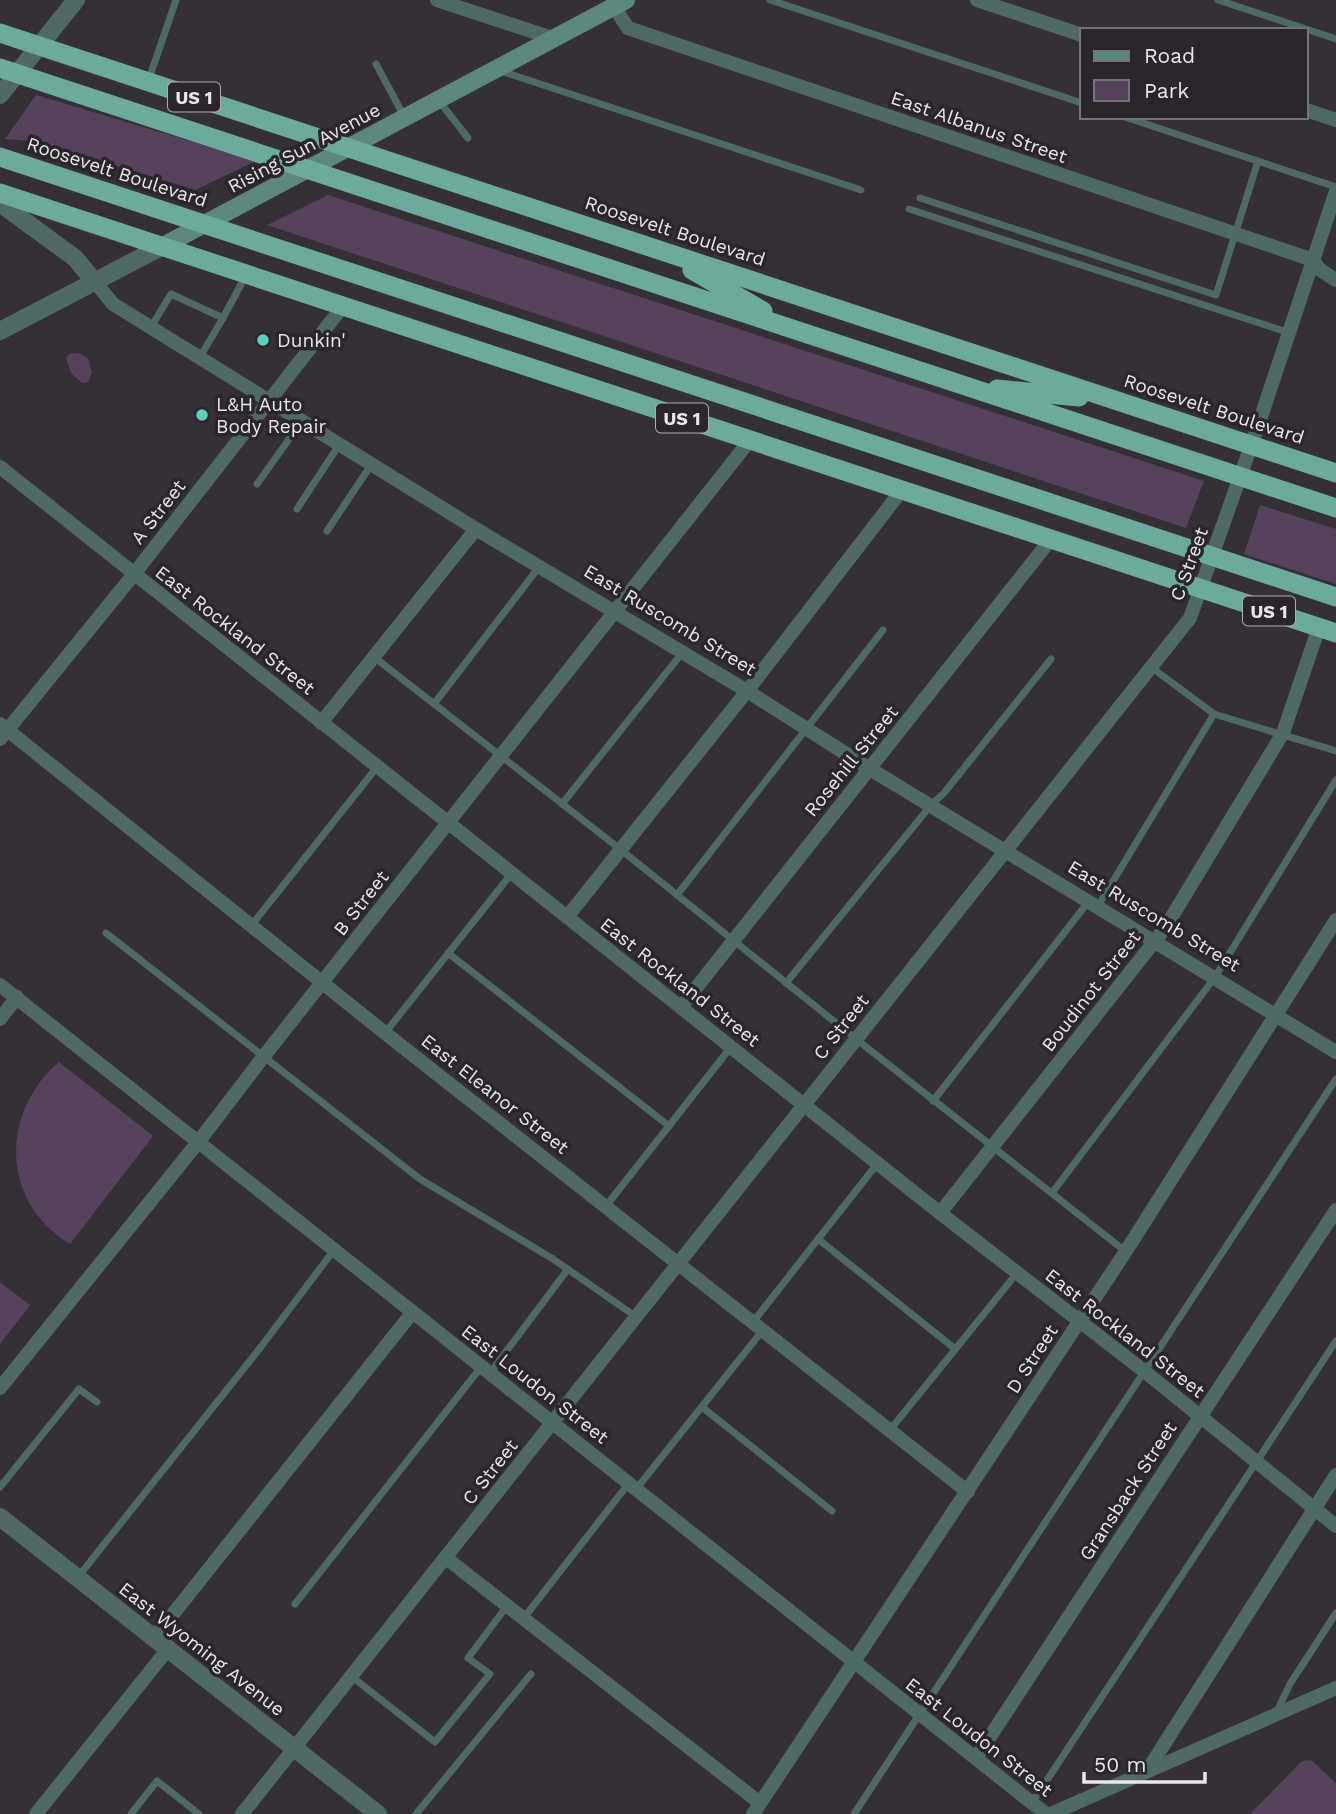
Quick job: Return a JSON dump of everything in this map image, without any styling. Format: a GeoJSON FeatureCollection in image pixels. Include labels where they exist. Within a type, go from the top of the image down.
{"type":"FeatureCollection","features":[{"type":"Feature","properties":{"kind":"highway","name":"Roosevelt Boulevard"},"geometry":{"type":"LineString","coordinates":[[0,33],[1336,473]]}},
{"type":"Feature","properties":{"kind":"highway","name":"US 1"},"geometry":{"type":"LineString","coordinates":[[8,71],[1336,508]]}},
{"type":"Feature","properties":{"kind":"highway","name":"Roosevelt Boulevard"},"geometry":{"type":"LineString","coordinates":[[0,158],[1336,597]]}},
{"type":"Feature","properties":{"kind":"highway","name":"US 1"},"geometry":{"type":"LineString","coordinates":[[0,193],[1328,630]]}},
{"type":"Feature","properties":{"kind":"highway"},"geometry":{"type":"LineString","coordinates":[[660,251],[794,330]]}},
{"type":"Feature","properties":{"kind":"highway"},"geometry":{"type":"LineString","coordinates":[[963,386],[1115,400]]}},
{"type":"Feature","properties":{"kind":"main road","name":"Rising Sun Avenue"},"geometry":{"type":"LineString","coordinates":[[163,246],[620,4]]}},
{"type":"Feature","properties":{"kind":"street"},"geometry":{"type":"LineString","coordinates":[[0,95],[8,71],[39,46],[76,0]]}},
{"type":"Feature","properties":{"kind":"street"},"geometry":{"type":"LineString","coordinates":[[437,0],[555,40]]}},
{"type":"Feature","properties":{"kind":"street"},"geometry":{"type":"LineString","coordinates":[[977,0],[1080,34]]}},
{"type":"Feature","properties":{"kind":"street","name":"East Albanus Street"},"geometry":{"type":"LineString","coordinates":[[620,4],[628,28],[1313,260],[1318,269],[1336,280]]}},
{"type":"Feature","properties":{"kind":"street"},"geometry":{"type":"LineString","coordinates":[[1308,111],[1336,120]]}},
{"type":"Feature","properties":{"kind":"street","name":"C Street"},"geometry":{"type":"LineString","coordinates":[[242,1814],[1190,618],[1290,333],[1336,189]]}},
{"type":"Feature","properties":{"kind":"street","name":"East Ruscomb Street"},"geometry":{"type":"LineString","coordinates":[[0,203],[75,258],[113,304],[476,529],[747,691],[870,769],[1336,1052]]}},
{"type":"Feature","properties":{"kind":"street","name":"Rising Sun Avenue"},"geometry":{"type":"LineString","coordinates":[[0,331],[163,246]]}},
{"type":"Feature","properties":{"kind":"street","name":"A Street"},"geometry":{"type":"LineString","coordinates":[[2,731],[134,574],[343,306]]}},
{"type":"Feature","properties":{"kind":"street","name":"B Street"},"geometry":{"type":"LineString","coordinates":[[0,1388],[200,1141],[264,1056],[750,440]]}},
{"type":"Feature","properties":{"kind":"street","name":"East Rockland Street"},"geometry":{"type":"LineString","coordinates":[[0,467],[940,1213],[1080,1320],[1336,1526]]}},
{"type":"Feature","properties":{"kind":"street"},"geometry":{"type":"LineString","coordinates":[[567,917],[747,691],[902,490]]}},
{"type":"Feature","properties":{"kind":"street"},"geometry":{"type":"LineString","coordinates":[[321,723],[476,529]]}},
{"type":"Feature","properties":{"kind":"street","name":"Rosehill Street"},"geometry":{"type":"LineString","coordinates":[[681,1007],[1051,539]]}},
{"type":"Feature","properties":{"kind":"street","name":"Boudinot Street"},"geometry":{"type":"LineString","coordinates":[[940,1213],[1172,916],[1283,733],[1328,630]]}},
{"type":"Feature","properties":{"kind":"street","name":"East Eleanor Street"},"geometry":{"type":"LineString","coordinates":[[2,731],[968,1492]]}},
{"type":"Feature","properties":{"kind":"street","name":"D Street"},"geometry":{"type":"LineString","coordinates":[[756,1808],[1126,1251],[1336,920]]}},
{"type":"Feature","properties":{"kind":"street","name":"East Loudon Street"},"geometry":{"type":"LineString","coordinates":[[0,985],[1045,1814]]}},
{"type":"Feature","properties":{"kind":"street"},"geometry":{"type":"LineString","coordinates":[[0,1019],[17,997]]}},
{"type":"Feature","properties":{"kind":"street","name":"Gransback Street"},"geometry":{"type":"LineString","coordinates":[[976,1758],[1336,1210]]}},
{"type":"Feature","properties":{"kind":"street"},"geometry":{"type":"LineString","coordinates":[[36,1814],[161,1643],[412,1313]]}},
{"type":"Feature","properties":{"kind":"street"},"geometry":{"type":"LineString","coordinates":[[1147,1771],[1336,1475]]}},
{"type":"Feature","properties":{"kind":"street","name":"East Wyoming Avenue"},"geometry":{"type":"LineString","coordinates":[[0,1517],[377,1814]]}},
{"type":"Feature","properties":{"kind":"street"},"geometry":{"type":"LineString","coordinates":[[446,1558],[756,1808]]}},
{"type":"Feature","properties":{"kind":"street"},"geometry":{"type":"LineString","coordinates":[[1051,1814],[1336,1688]]}},
{"type":"Feature","properties":{"kind":"lane"},"geometry":{"type":"LineString","coordinates":[[148,82],[176,0]]}},
{"type":"Feature","properties":{"kind":"lane"},"geometry":{"type":"LineString","coordinates":[[770,0],[1080,102]]}},
{"type":"Feature","properties":{"kind":"lane"},"geometry":{"type":"LineString","coordinates":[[1218,0],[1303,28]]}},
{"type":"Feature","properties":{"kind":"lane"},"geometry":{"type":"LineString","coordinates":[[1308,30],[1336,39]]}},
{"type":"Feature","properties":{"kind":"lane"},"geometry":{"type":"LineString","coordinates":[[376,64],[405,119]]}},
{"type":"Feature","properties":{"kind":"lane"},"geometry":{"type":"LineString","coordinates":[[497,69],[861,190]]}},
{"type":"Feature","properties":{"kind":"lane"},"geometry":{"type":"LineString","coordinates":[[439,101],[468,138]]}},
{"type":"Feature","properties":{"kind":"lane"},"geometry":{"type":"LineString","coordinates":[[1131,119],[1336,189]]}},
{"type":"Feature","properties":{"kind":"lane"},"geometry":{"type":"LineString","coordinates":[[920,198],[1216,295],[1258,161]]}},
{"type":"Feature","properties":{"kind":"lane"},"geometry":{"type":"LineString","coordinates":[[909,209],[1290,333]]}},
{"type":"Feature","properties":{"kind":"lane"},"geometry":{"type":"LineString","coordinates":[[200,357],[246,274]]}},
{"type":"Feature","properties":{"kind":"lane"},"geometry":{"type":"LineString","coordinates":[[151,327],[171,294],[223,318]]}},
{"type":"Feature","properties":{"kind":"lane"},"geometry":{"type":"LineString","coordinates":[[257,484],[302,421]]}},
{"type":"Feature","properties":{"kind":"lane"},"geometry":{"type":"LineString","coordinates":[[297,509],[340,444]]}},
{"type":"Feature","properties":{"kind":"lane"},"geometry":{"type":"LineString","coordinates":[[327,531],[372,464]]}},
{"type":"Feature","properties":{"kind":"lane"},"geometry":{"type":"LineString","coordinates":[[433,704],[539,567]]}},
{"type":"Feature","properties":{"kind":"lane"},"geometry":{"type":"LineString","coordinates":[[677,895],[883,630]]}},
{"type":"Feature","properties":{"kind":"lane"},"geometry":{"type":"LineString","coordinates":[[562,804],[682,653]]}},
{"type":"Feature","properties":{"kind":"lane"},"geometry":{"type":"LineString","coordinates":[[374,657],[1126,1251]]}},
{"type":"Feature","properties":{"kind":"lane"},"geometry":{"type":"LineString","coordinates":[[786,983],[1051,659]]}},
{"type":"Feature","properties":{"kind":"lane"},"geometry":{"type":"LineString","coordinates":[[1151,667],[1214,714],[1336,751]]}},
{"type":"Feature","properties":{"kind":"lane"},"geometry":{"type":"LineString","coordinates":[[933,1101],[1093,904],[1214,714]]}},
{"type":"Feature","properties":{"kind":"lane"},"geometry":{"type":"LineString","coordinates":[[251,926],[377,767]]}},
{"type":"Feature","properties":{"kind":"lane"},"geometry":{"type":"LineString","coordinates":[[1052,1193],[1215,977],[1336,780]]}},
{"type":"Feature","properties":{"kind":"lane"},"geometry":{"type":"LineString","coordinates":[[385,1032],[512,873]]}},
{"type":"Feature","properties":{"kind":"lane"},"geometry":{"type":"LineString","coordinates":[[106,933],[420,1179],[568,1269],[635,1316]]}},
{"type":"Feature","properties":{"kind":"lane"},"geometry":{"type":"LineString","coordinates":[[449,953],[669,1126]]}},
{"type":"Feature","properties":{"kind":"lane"},"geometry":{"type":"LineString","coordinates":[[606,1206],[731,1047]]}},
{"type":"Feature","properties":{"kind":"lane"},"geometry":{"type":"LineString","coordinates":[[854,1814],[1336,1079]]}},
{"type":"Feature","properties":{"kind":"lane"},"geometry":{"type":"LineString","coordinates":[[523,1619],[633,1485],[702,1407],[818,1239],[878,1163]]}},
{"type":"Feature","properties":{"kind":"lane"},"geometry":{"type":"LineString","coordinates":[[818,1239],[954,1348]]}},
{"type":"Feature","properties":{"kind":"lane"},"geometry":{"type":"LineString","coordinates":[[77,1578],[260,1348],[334,1250]]}},
{"type":"Feature","properties":{"kind":"lane"},"geometry":{"type":"LineString","coordinates":[[295,1604],[568,1269]]}},
{"type":"Feature","properties":{"kind":"lane"},"geometry":{"type":"LineString","coordinates":[[890,1430],[1017,1273]]}},
{"type":"Feature","properties":{"kind":"lane"},"geometry":{"type":"LineString","coordinates":[[1032,1803],[1336,1341]]}},
{"type":"Feature","properties":{"kind":"lane"},"geometry":{"type":"LineString","coordinates":[[0,1487],[79,1389],[97,1402]]}},
{"type":"Feature","properties":{"kind":"lane"},"geometry":{"type":"LineString","coordinates":[[702,1407],[832,1511]]}},
{"type":"Feature","properties":{"kind":"lane"},"geometry":{"type":"LineString","coordinates":[[351,1676],[435,1742],[490,1674],[468,1658],[507,1606]]}},
{"type":"Feature","properties":{"kind":"lane"},"geometry":{"type":"LineString","coordinates":[[1275,1715],[1290,1684],[1336,1613]]}},
{"type":"Feature","properties":{"kind":"lane"},"geometry":{"type":"LineString","coordinates":[[416,1814],[531,1674]]}},
{"type":"Feature","properties":{"kind":"lane"},"geometry":{"type":"LineString","coordinates":[[131,1814],[157,1781],[199,1814]]}},
{"type":"Feature","properties":{"kind":"green space"},"geometry":{"type":"Polygon","coordinates":[[[36,95],[256,161],[195,190],[39,142],[5,139],[36,95]]]}},
{"type":"Feature","properties":{"kind":"green space"},"geometry":{"type":"Polygon","coordinates":[[[328,195],[1204,481],[1186,528],[267,225],[328,195]]]}},
{"type":"Feature","properties":{"kind":"green space"},"geometry":{"type":"Polygon","coordinates":[[[79,353],[88,358],[92,373],[88,382],[82,383],[71,373],[66,358],[69,354],[79,353]]]}},
{"type":"Feature","properties":{"kind":"green space"},"geometry":{"type":"Polygon","coordinates":[[[1260,505],[1336,529],[1336,584],[1244,554],[1260,505]]]}},
{"type":"Feature","properties":{"kind":"green space"},"geometry":{"type":"Polygon","coordinates":[[[59,1062],[153,1136],[70,1244],[47,1226],[30,1205],[20,1181],[16,1156],[18,1130],[26,1106],[40,1082],[59,1062]]]}},
{"type":"Feature","properties":{"kind":"green space"},"geometry":{"type":"Polygon","coordinates":[[[0,1284],[30,1305],[0,1344],[0,1284]]]}},
{"type":"Feature","properties":{"kind":"green space"},"geometry":{"type":"Polygon","coordinates":[[[1311,1760],[1336,1783],[1336,1814],[1250,1814],[1302,1761],[1311,1760]]]}},
{"type":"Feature","properties":{"kind":"place","name":"Dunkin'"},"geometry":{"type":"Point","coordinates":[263,340]}},
{"type":"Feature","properties":{"kind":"place","name":"L&H Auto Body Repair"},"geometry":{"type":"Point","coordinates":[202,415]}}]}
